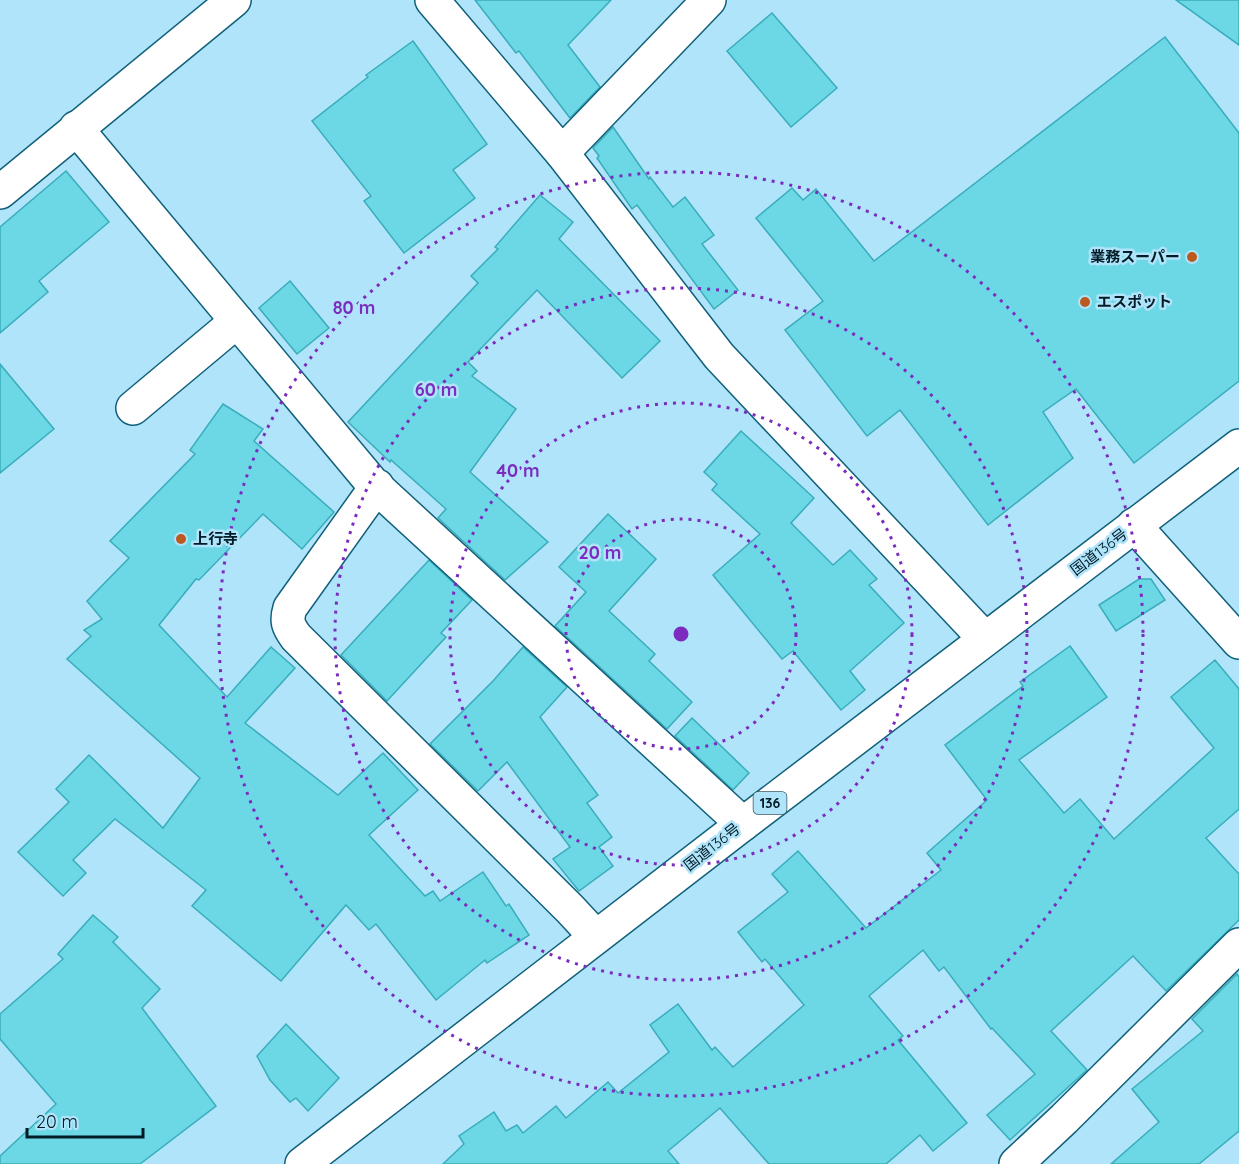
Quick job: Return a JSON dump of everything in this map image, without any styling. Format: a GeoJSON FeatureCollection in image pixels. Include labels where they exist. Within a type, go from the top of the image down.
{"type":"FeatureCollection","features":[{"type":"Feature","properties":{"kind":"main road"},"geometry":{"type":"LineString","coordinates":[[0,192],[234,0]]}},
{"type":"Feature","properties":{"kind":"main road"},"geometry":{"type":"LineString","coordinates":[[432,0],[562,153],[719,356],[984,639]]}},
{"type":"Feature","properties":{"kind":"main road"},"geometry":{"type":"LineString","coordinates":[[562,153],[709,0]]}},
{"type":"Feature","properties":{"kind":"main road"},"geometry":{"type":"LineString","coordinates":[[76,128],[377,486],[743,824]]}},
{"type":"Feature","properties":{"kind":"main road"},"geometry":{"type":"LineString","coordinates":[[133,408],[237,321]]}},
{"type":"Feature","properties":{"kind":"main road","name":"国道136号"},"geometry":{"type":"LineString","coordinates":[[302,1164],[984,639],[1239,446]]}},
{"type":"Feature","properties":{"kind":"main road"},"geometry":{"type":"LineString","coordinates":[[377,486],[290,608],[287,618],[288,627],[570,909],[596,938]]}},
{"type":"Feature","properties":{"kind":"main road"},"geometry":{"type":"LineString","coordinates":[[1134,525],[1239,642]]}},
{"type":"Feature","properties":{"kind":"main road"},"geometry":{"type":"LineString","coordinates":[[1016,1164],[1239,945]]}},
{"type":"Feature","properties":{"kind":"building"},"geometry":{"type":"Polygon","coordinates":[[[475,0],[611,0],[568,45],[600,87],[570,118],[519,51],[516,53],[475,0]]]}},
{"type":"Feature","properties":{"kind":"building"},"geometry":{"type":"Polygon","coordinates":[[[1176,0],[1239,0],[1239,45],[1176,0]]]}},
{"type":"Feature","properties":{"kind":"building"},"geometry":{"type":"Polygon","coordinates":[[[772,13],[837,88],[791,127],[727,51],[772,13]]]}},
{"type":"Feature","properties":{"kind":"building"},"geometry":{"type":"Polygon","coordinates":[[[1165,37],[1239,133],[1239,381],[1134,463],[1076,389],[1043,412],[1073,458],[988,525],[900,410],[867,436],[785,330],[823,301],[756,218],[792,188],[803,200],[816,189],[874,261],[1165,37]]]}},
{"type":"Feature","properties":{"kind":"building"},"geometry":{"type":"Polygon","coordinates":[[[413,41],[487,144],[453,170],[475,198],[404,253],[364,201],[371,196],[312,121],[368,77],[366,75],[413,41]]]}},
{"type":"Feature","properties":{"kind":"building"},"geometry":{"type":"Polygon","coordinates":[[[613,127],[649,179],[650,177],[673,207],[685,197],[714,235],[702,244],[738,290],[714,309],[637,205],[632,209],[597,158],[599,156],[593,148],[613,127]]]}},
{"type":"Feature","properties":{"kind":"building"},"geometry":{"type":"Polygon","coordinates":[[[66,171],[109,222],[39,281],[48,292],[0,333],[0,227],[66,171]]]}},
{"type":"Feature","properties":{"kind":"building"},"geometry":{"type":"Polygon","coordinates":[[[540,195],[573,222],[559,239],[660,341],[622,378],[537,290],[468,362],[477,371],[472,376],[516,409],[470,472],[548,542],[505,580],[438,518],[446,509],[391,460],[390,462],[348,422],[478,283],[471,276],[498,249],[495,247],[540,195]]]}},
{"type":"Feature","properties":{"kind":"building"},"geometry":{"type":"Polygon","coordinates":[[[290,281],[329,328],[297,354],[259,308],[290,281]]]}},
{"type":"Feature","properties":{"kind":"building"},"geometry":{"type":"Polygon","coordinates":[[[0,364],[54,429],[0,473],[0,364]]]}},
{"type":"Feature","properties":{"kind":"building"},"geometry":{"type":"Polygon","coordinates":[[[223,404],[263,429],[254,441],[334,512],[302,549],[263,514],[199,580],[196,579],[159,625],[227,697],[271,647],[295,668],[245,723],[338,795],[383,753],[418,790],[369,835],[425,896],[433,891],[440,901],[483,872],[506,906],[509,904],[529,935],[487,963],[485,960],[436,1000],[376,924],[369,930],[346,905],[281,981],[192,906],[206,890],[115,819],[73,860],[86,873],[63,896],[18,852],[69,802],[56,789],[89,755],[163,828],[200,778],[67,659],[91,636],[84,630],[102,619],[87,601],[129,558],[110,541],[195,454],[190,450],[223,404]]]}},
{"type":"Feature","properties":{"kind":"building"},"geometry":{"type":"Polygon","coordinates":[[[741,431],[814,498],[791,523],[833,565],[850,550],[877,579],[869,585],[904,623],[850,671],[865,690],[841,710],[793,651],[782,659],[713,575],[760,534],[712,490],[717,484],[704,472],[741,431]]]}},
{"type":"Feature","properties":{"kind":"building"},"geometry":{"type":"Polygon","coordinates":[[[608,514],[656,559],[609,611],[655,654],[649,661],[692,702],[667,729],[555,626],[586,592],[559,567],[608,514]]]}},
{"type":"Feature","properties":{"kind":"building"},"geometry":{"type":"Polygon","coordinates":[[[429,560],[472,600],[441,633],[446,637],[387,701],[341,655],[429,560]]]}},
{"type":"Feature","properties":{"kind":"building"},"geometry":{"type":"Polygon","coordinates":[[[1139,579],[1151,579],[1165,600],[1116,631],[1099,605],[1139,579]]]}},
{"type":"Feature","properties":{"kind":"building"},"geometry":{"type":"Polygon","coordinates":[[[1070,646],[1107,697],[1019,760],[1064,813],[1080,799],[1114,839],[1214,748],[1171,697],[1215,660],[1239,689],[1239,809],[1206,838],[1239,874],[1239,920],[1166,991],[1133,956],[1051,1031],[1087,1070],[1010,1140],[987,1115],[1035,1074],[991,1029],[944,967],[939,971],[923,950],[869,996],[903,1036],[898,1040],[967,1123],[933,1151],[920,1135],[886,1164],[769,1164],[720,1108],[668,1151],[679,1164],[443,1164],[464,1144],[459,1136],[494,1112],[506,1131],[517,1125],[523,1133],[556,1106],[566,1118],[608,1082],[618,1093],[669,1052],[650,1025],[678,1004],[712,1050],[715,1047],[733,1067],[804,1005],[765,959],[762,962],[738,932],[788,892],[772,874],[798,851],[866,928],[941,870],[927,853],[987,800],[945,745],[1023,686],[1020,682],[1070,646]]]}},
{"type":"Feature","properties":{"kind":"building"},"geometry":{"type":"Polygon","coordinates":[[[523,647],[567,687],[540,717],[598,795],[587,803],[612,837],[599,847],[613,866],[579,891],[553,859],[570,847],[507,762],[478,791],[430,744],[493,681],[523,647]]]}},
{"type":"Feature","properties":{"kind":"building"},"geometry":{"type":"Polygon","coordinates":[[[692,718],[749,773],[733,790],[675,736],[692,718]]]}},
{"type":"Feature","properties":{"kind":"building"},"geometry":{"type":"Polygon","coordinates":[[[93,915],[118,937],[113,942],[160,989],[142,1008],[216,1106],[140,1164],[0,1164],[0,1156],[56,1104],[0,1039],[0,1014],[63,959],[58,954],[93,915]]]}},
{"type":"Feature","properties":{"kind":"building"},"geometry":{"type":"Polygon","coordinates":[[[1237,974],[1239,977],[1239,1131],[1199,1164],[1111,1164],[1159,1122],[1132,1089],[1203,1031],[1192,1019],[1237,974]]]}},
{"type":"Feature","properties":{"kind":"building"},"geometry":{"type":"Polygon","coordinates":[[[286,1024],[339,1078],[308,1111],[296,1098],[290,1102],[270,1080],[257,1056],[286,1024]]]}},
{"type":"Feature","properties":{"kind":"place","name":"業務スーパー"},"geometry":{"type":"Point","coordinates":[1192,257]}},
{"type":"Feature","properties":{"kind":"place","name":"エスポット"},"geometry":{"type":"Point","coordinates":[1085,302]}},
{"type":"Feature","properties":{"kind":"place","name":"上行寺"},"geometry":{"type":"Point","coordinates":[181,539]}}]}
